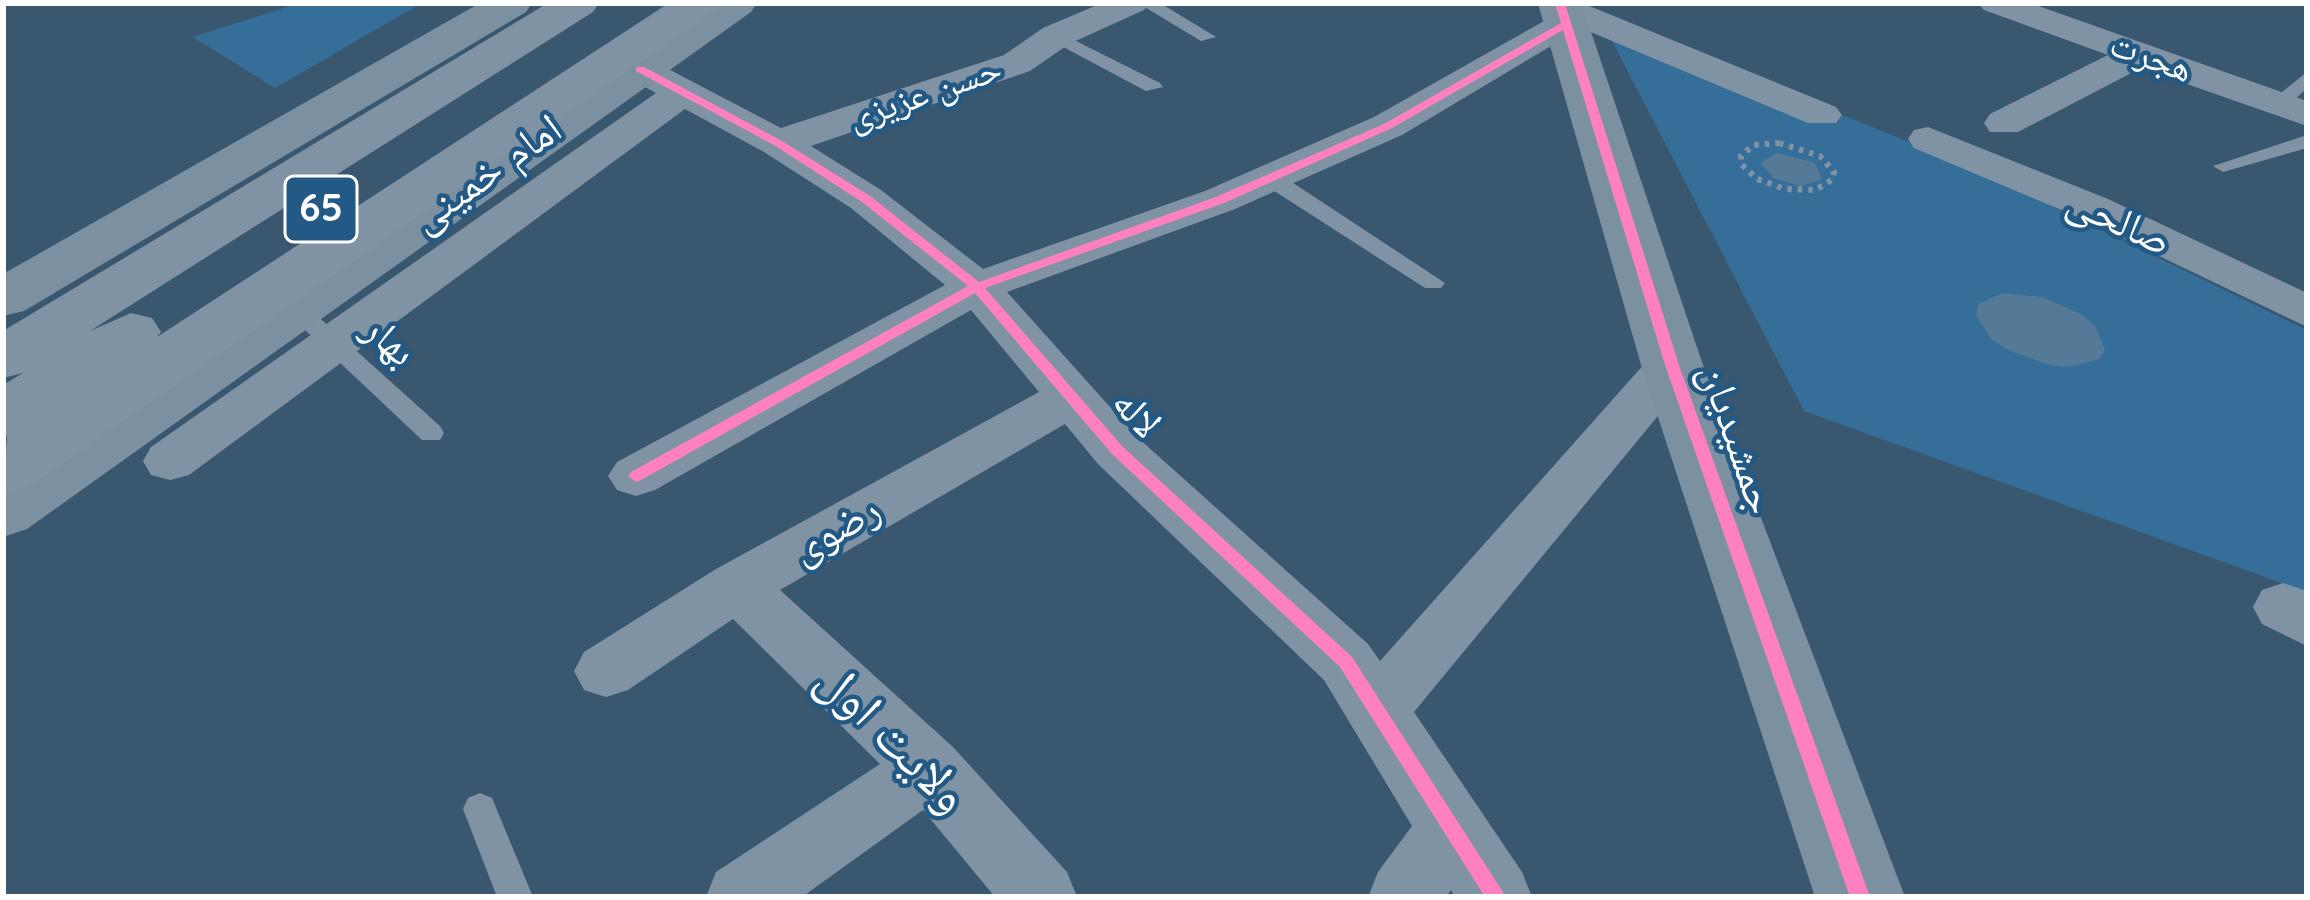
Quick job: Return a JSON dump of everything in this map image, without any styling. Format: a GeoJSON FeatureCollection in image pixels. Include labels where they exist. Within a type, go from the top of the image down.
{"type":"FeatureCollection","features":[{"type":"Feature","properties":{"kind":"highway"},"geometry":{"type":"LineString","coordinates":[[3,323],[536,3]]}},
{"type":"Feature","properties":{"kind":"highway","name":"65"},"geometry":{"type":"LineString","coordinates":[[3,358],[578,3]]}},
{"type":"Feature","properties":{"kind":"highway","name":"65"},"geometry":{"type":"LineString","coordinates":[[3,415],[640,3]]}},
{"type":"Feature","properties":{"kind":"highway"},"geometry":{"type":"LineString","coordinates":[[3,471],[698,3]]}},
{"type":"Feature","properties":{"kind":"main road"},"geometry":{"type":"LineString","coordinates":[[3,298],[511,3]]}},
{"type":"Feature","properties":{"kind":"main road","name":"امام خمینی"},"geometry":{"type":"LineString","coordinates":[[3,512],[313,325],[661,81],[736,3]]}},
{"type":"Feature","properties":{"kind":"main road","name":"جمشیدیان"},"geometry":{"type":"LineString","coordinates":[[1564,12],[1672,365],[1860,897]]}},
{"type":"Feature","properties":{"kind":"street","name":"حسن عزیزی"},"geometry":{"type":"LineString","coordinates":[[778,143],[1017,63],[1056,36],[1132,3]]}},
{"type":"Feature","properties":{"kind":"street","name":"هجرت"},"geometry":{"type":"LineString","coordinates":[[1996,3],[2056,12],[2154,44],[2293,109]]}},
{"type":"Feature","properties":{"kind":"street"},"geometry":{"type":"LineString","coordinates":[[2079,3],[2154,44]]}},
{"type":"Feature","properties":{"kind":"street"},"geometry":{"type":"LineString","coordinates":[[636,476],[977,287],[1270,178],[1388,126],[1564,12],[1822,115]]}},
{"type":"Feature","properties":{"kind":"street"},"geometry":{"type":"LineString","coordinates":[[2004,123],[2154,44]]}},
{"type":"Feature","properties":{"kind":"street","name":"لاله"},"geometry":{"type":"LineString","coordinates":[[661,81],[778,143],[866,199],[977,287],[1117,450],[1346,662],[1496,897]]}},
{"type":"Feature","properties":{"kind":"street","name":"صالحی"},"geometry":{"type":"LineString","coordinates":[[1928,139],[2092,208],[2307,312]]}},
{"type":"Feature","properties":{"kind":"street"},"geometry":{"type":"LineString","coordinates":[[170,461],[313,325]]}},
{"type":"Feature","properties":{"kind":"street"},"geometry":{"type":"LineString","coordinates":[[1377,709],[1672,365]]}},
{"type":"Feature","properties":{"kind":"street","name":"رضوی"},"geometry":{"type":"LineString","coordinates":[[606,671],[737,586],[1071,397]]}},
{"type":"Feature","properties":{"kind":"street","name":"ولایت اول"},"geometry":{"type":"LineString","coordinates":[[737,586],[929,768],[1041,897]]}},
{"type":"Feature","properties":{"kind":"street"},"geometry":{"type":"LineString","coordinates":[[742,897],[929,768]]}},
{"type":"Feature","properties":{"kind":"street"},"geometry":{"type":"LineString","coordinates":[[1405,897],[1450,830]]}},
{"type":"Feature","properties":{"kind":"lane"},"geometry":{"type":"LineString","coordinates":[[1148,3],[1207,38]]}},
{"type":"Feature","properties":{"kind":"lane"},"geometry":{"type":"LineString","coordinates":[[1056,36],[1153,87]]}},
{"type":"Feature","properties":{"kind":"lane"},"geometry":{"type":"LineString","coordinates":[[2293,109],[2307,78]]}},
{"type":"Feature","properties":{"kind":"lane"},"geometry":{"type":"LineString","coordinates":[[2223,166],[2307,141]]}},
{"type":"Feature","properties":{"kind":"lane"},"geometry":{"type":"LineString","coordinates":[[1270,178],[1433,283]]}},
{"type":"Feature","properties":{"kind":"lane","name":"بهار"},"geometry":{"type":"LineString","coordinates":[[313,325],[431,433]]}},
{"type":"Feature","properties":{"kind":"lane"},"geometry":{"type":"LineString","coordinates":[[480,809],[514,897]]}},
{"type":"Feature","properties":{"kind":"path"},"geometry":{"type":"LineString","coordinates":[[1779,143],[1808,150],[1829,164],[1832,180],[1801,191],[1770,185],[1742,164],[1741,156],[1753,145],[1779,143]]}},
{"type":"Feature","properties":{"kind":"shaded area"},"geometry":{"type":"Polygon","coordinates":[[[299,3],[422,3],[275,88],[193,37],[299,3]]]}},
{"type":"Feature","properties":{"kind":"shaded area"},"geometry":{"type":"Polygon","coordinates":[[[1611,39],[1850,118],[1973,168],[2307,330],[2307,592],[1804,411],[1611,39]]]}},
{"type":"Feature","properties":{"kind":"shaded area"},"geometry":{"type":"Polygon","coordinates":[[[1777,153],[1815,163],[1822,179],[1801,186],[1773,178],[1761,163],[1777,153]]]}},
{"type":"Feature","properties":{"kind":"shaded area"},"geometry":{"type":"Polygon","coordinates":[[[2003,293],[2042,297],[2081,314],[2095,326],[2105,350],[2099,359],[2070,367],[2049,365],[2008,350],[1991,339],[1976,315],[1978,304],[2003,293]]]}},
{"type":"Feature","properties":{"kind":"cycle path"},"geometry":{"type":"LineString","coordinates":[[1565,3],[1561,7],[1672,365],[1860,897]]}},
{"type":"Feature","properties":{"kind":"cycle path"},"geometry":{"type":"LineString","coordinates":[[636,476],[977,287],[1220,200],[1388,126],[1566,24]]}},
{"type":"Feature","properties":{"kind":"cycle path"},"geometry":{"type":"LineString","coordinates":[[640,69],[778,143],[866,199],[977,287],[1117,450],[1346,662],[1496,897]]}}]}
